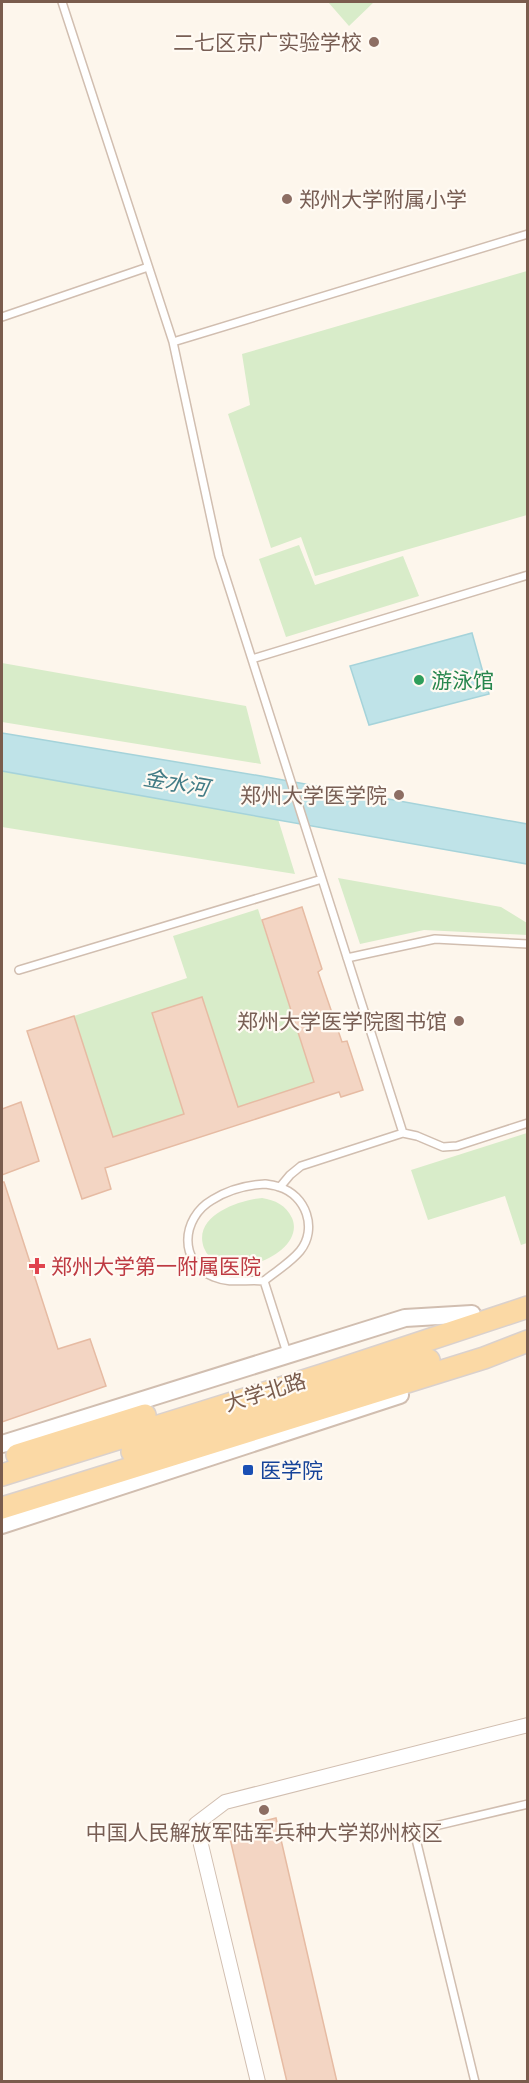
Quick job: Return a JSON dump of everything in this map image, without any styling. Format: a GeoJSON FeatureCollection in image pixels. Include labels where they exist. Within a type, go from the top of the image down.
{"type":"FeatureCollection","features":[{"type":"Feature","properties":{"kind":"main road"},"geometry":{"type":"LineString","coordinates":[[2,1460],[472,1314],[528,1300]]}},
{"type":"Feature","properties":{"kind":"main road","name":"大学北路"},"geometry":{"type":"LineString","coordinates":[[2,1493],[325,1382],[528,1307]]}},
{"type":"Feature","properties":{"kind":"main road","name":"大学北路"},"geometry":{"type":"LineString","coordinates":[[2,1475],[325,1382],[528,1331]]}},
{"type":"Feature","properties":{"kind":"main road"},"geometry":{"type":"LineString","coordinates":[[2,1508],[484,1358],[528,1341]]}},
{"type":"Feature","properties":{"kind":"street"},"geometry":{"type":"LineString","coordinates":[[2,1444],[405,1318],[472,1314]]}},
{"type":"Feature","properties":{"kind":"street"},"geometry":{"type":"LineString","coordinates":[[2,1526],[415,1390],[484,1358]]}},
{"type":"Feature","properties":{"kind":"street"},"geometry":{"type":"LineString","coordinates":[[258,2082],[196,1824],[225,1802],[528,1725]]}},
{"type":"Feature","properties":{"kind":"lane"},"geometry":{"type":"LineString","coordinates":[[62,2],[173,342],[219,556],[403,1133]]}},
{"type":"Feature","properties":{"kind":"lane"},"geometry":{"type":"LineString","coordinates":[[173,342],[528,234]]}},
{"type":"Feature","properties":{"kind":"lane"},"geometry":{"type":"LineString","coordinates":[[2,317],[148,267]]}},
{"type":"Feature","properties":{"kind":"lane"},"geometry":{"type":"LineString","coordinates":[[252,659],[528,575]]}},
{"type":"Feature","properties":{"kind":"lane"},"geometry":{"type":"LineString","coordinates":[[19,970],[322,879]]}},
{"type":"Feature","properties":{"kind":"lane"},"geometry":{"type":"LineString","coordinates":[[347,958],[435,939],[528,944]]}},
{"type":"Feature","properties":{"kind":"lane"},"geometry":{"type":"LineString","coordinates":[[280,1187],[301,1166],[403,1133],[417,1136],[443,1148],[457,1146],[528,1123]]}},
{"type":"Feature","properties":{"kind":"lane"},"geometry":{"type":"LineString","coordinates":[[265,1185],[280,1187],[294,1195],[303,1205],[310,1220],[302,1249],[264,1281],[246,1279],[229,1281],[213,1277],[195,1263],[188,1250],[187,1234],[191,1222],[210,1201],[227,1192],[244,1187],[265,1185]]}},
{"type":"Feature","properties":{"kind":"lane"},"geometry":{"type":"LineString","coordinates":[[264,1281],[288,1355]]}},
{"type":"Feature","properties":{"kind":"lane"},"geometry":{"type":"LineString","coordinates":[[475,2082],[414,1831],[528,1804]]}},
{"type":"Feature","properties":{"kind":"green space"},"geometry":{"type":"Polygon","coordinates":[[[328,2],[374,2],[349,26],[328,2]]]}},
{"type":"Feature","properties":{"kind":"green space"},"geometry":{"type":"Polygon","coordinates":[[[527,271],[527,515],[315,576],[301,537],[271,548],[228,414],[250,405],[242,354],[527,271]]]}},
{"type":"Feature","properties":{"kind":"green space"},"geometry":{"type":"Polygon","coordinates":[[[299,545],[315,585],[403,556],[419,596],[286,637],[259,559],[299,545]]]}},
{"type":"Feature","properties":{"kind":"green space"},"geometry":{"type":"Polygon","coordinates":[[[2,663],[246,706],[261,764],[2,722],[2,663]]]}},
{"type":"Feature","properties":{"kind":"green space"},"geometry":{"type":"Polygon","coordinates":[[[2,771],[278,819],[295,874],[2,827],[2,771]]]}},
{"type":"Feature","properties":{"kind":"green space"},"geometry":{"type":"Polygon","coordinates":[[[338,878],[501,907],[527,923],[527,935],[424,930],[360,944],[338,878]]]}},
{"type":"Feature","properties":{"kind":"green space"},"geometry":{"type":"Polygon","coordinates":[[[258,909],[314,1082],[238,1107],[202,997],[152,1014],[184,1114],[113,1137],[74,1016],[187,978],[173,936],[258,909]]]}},
{"type":"Feature","properties":{"kind":"green space"},"geometry":{"type":"Polygon","coordinates":[[[527,1133],[527,1243],[521,1245],[505,1196],[428,1220],[411,1170],[527,1133]]]}},
{"type":"Feature","properties":{"kind":"green space"},"geometry":{"type":"Polygon","coordinates":[[[262,1198],[280,1204],[290,1213],[293,1232],[287,1244],[260,1262],[243,1266],[227,1265],[213,1260],[204,1248],[202,1237],[211,1219],[230,1206],[262,1198]]]}},
{"type":"Feature","properties":{"kind":"water","name":"游泳馆"},"geometry":{"type":"Polygon","coordinates":[[[472,633],[489,694],[369,725],[350,666],[472,633]]]}},
{"type":"Feature","properties":{"kind":"water","name":"金水河"},"geometry":{"type":"Polygon","coordinates":[[[2,733],[261,776],[527,824],[527,864],[2,771],[2,733]]]}},
{"type":"Feature","properties":{"kind":"building"},"geometry":{"type":"Polygon","coordinates":[[[302,907],[322,969],[318,972],[342,1042],[347,1041],[363,1090],[341,1097],[339,1092],[105,1168],[111,1189],[82,1199],[27,1031],[74,1016],[113,1137],[184,1114],[152,1013],[202,997],[238,1107],[314,1082],[262,920],[302,907]]]}},
{"type":"Feature","properties":{"kind":"building"},"geometry":{"type":"Polygon","coordinates":[[[21,1102],[39,1161],[2,1175],[2,1109],[21,1102]]]}},
{"type":"Feature","properties":{"kind":"building"},"geometry":{"type":"Polygon","coordinates":[[[2,1182],[4,1182],[58,1349],[90,1339],[106,1386],[2,1422],[2,1182]]]}},
{"type":"Feature","properties":{"kind":"building"},"geometry":{"type":"Polygon","coordinates":[[[276,1818],[337,2082],[287,2082],[228,1830],[276,1818]]]}},
{"type":"Feature","properties":{"kind":"place","name":"二七区京广实验学校"},"geometry":{"type":"Point","coordinates":[374,42]}},
{"type":"Feature","properties":{"kind":"place","name":"郑州大学附属小学"},"geometry":{"type":"Point","coordinates":[287,199]}},
{"type":"Feature","properties":{"kind":"place","name":"游泳馆"},"geometry":{"type":"Point","coordinates":[419,680]}},
{"type":"Feature","properties":{"kind":"place","name":"郑州大学医学院"},"geometry":{"type":"Point","coordinates":[399,795]}},
{"type":"Feature","properties":{"kind":"place","name":"郑州大学医学院图书馆"},"geometry":{"type":"Point","coordinates":[459,1021]}},
{"type":"Feature","properties":{"kind":"place","name":"郑州大学第一附属医院"},"geometry":{"type":"Point","coordinates":[37,1266]}},
{"type":"Feature","properties":{"kind":"place","name":"医学院"},"geometry":{"type":"Point","coordinates":[248,1470]}},
{"type":"Feature","properties":{"kind":"place","name":"中国人民解放军陆军兵种大学郑州校区"},"geometry":{"type":"Point","coordinates":[264,1810]}}]}
